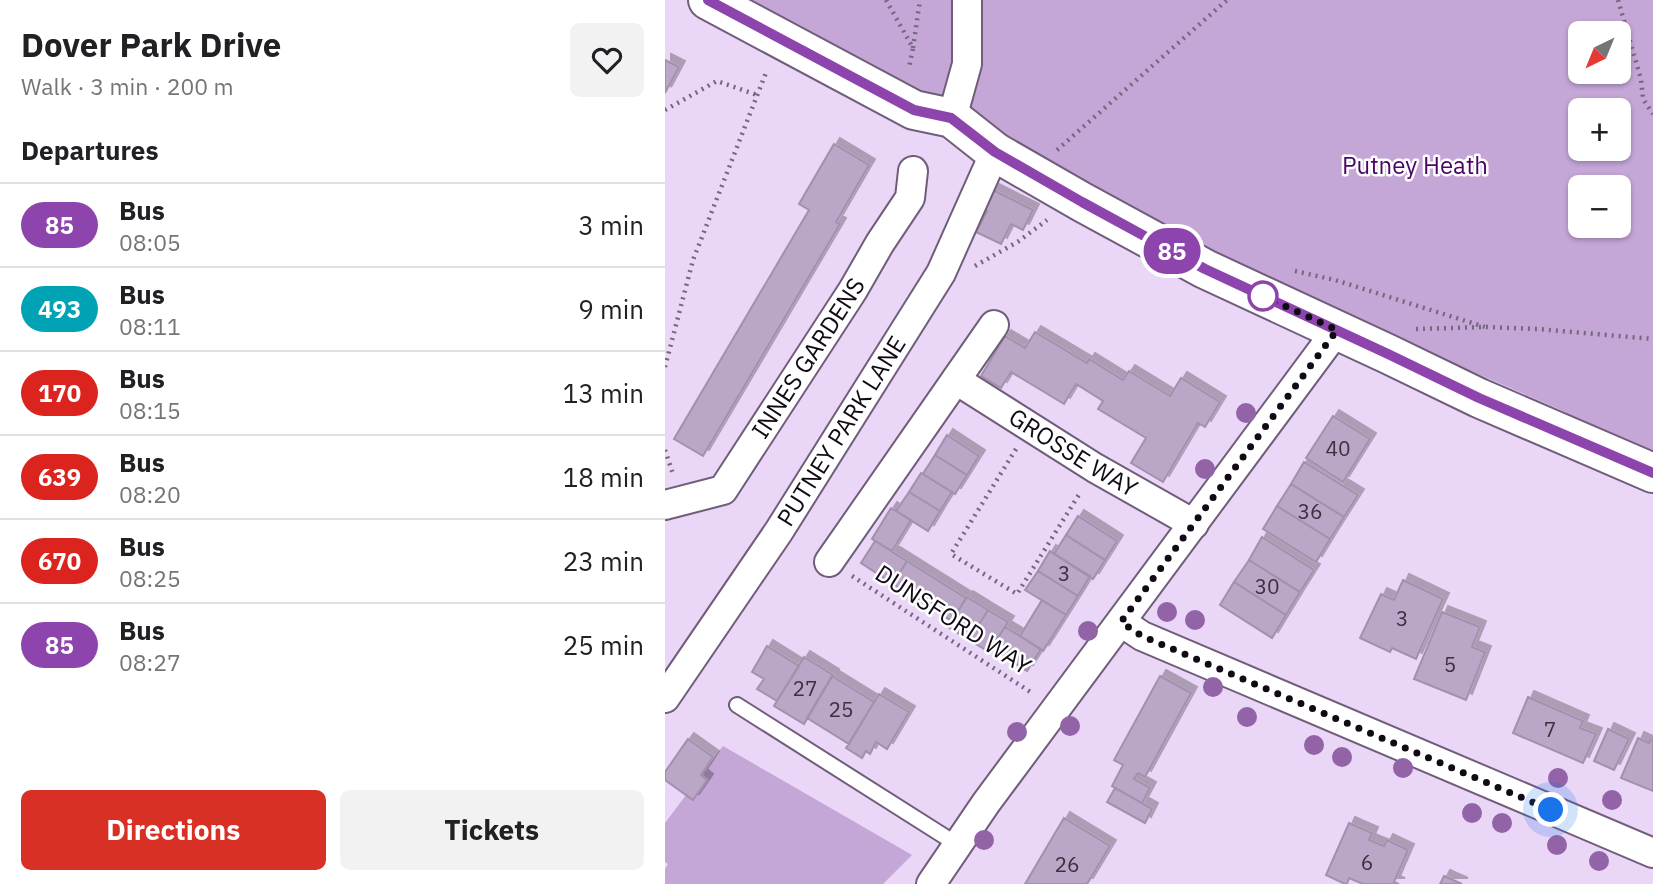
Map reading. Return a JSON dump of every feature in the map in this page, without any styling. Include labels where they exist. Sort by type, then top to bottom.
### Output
[{"type":"street","points":[[708,0],[901,104],[914,110],[951,118],[995,152],[1205,269],[1479,398],[1653,473]]},
{"type":"street","points":[[951,118],[967,64],[967,0]]},
{"type":"street","name":"PUTNEY PARK LANE","points":[[665,698],[779,531],[941,272],[995,152]]},
{"type":"street","name":"INNES GARDENS","points":[[665,505],[723,490],[910,198],[913,171]]},
{"type":"street","points":[[829,562],[994,325]]},
{"type":"street","points":[[931,884],[986,803],[1337,330]]},
{"type":"street","name":"GROSSE WAY","points":[[955,380],[1095,468],[1194,523]]},
{"type":"street","points":[[1121,622],[1155,642],[1653,853]]},
{"type":"lane","points":[[737,705],[958,845]]},
{"type":"path","points":[[886,0],[913,48]]},
{"type":"path","points":[[901,104],[920,0]]},
{"type":"path","points":[[1031,173],[1227,0]]},
{"type":"path","points":[[1618,0],[1641,79],[1643,99],[1653,114]]},
{"type":"path","points":[[665,367],[693,260],[779,39]]},
{"type":"path","points":[[665,110],[717,81],[757,95]]},
{"type":"path","points":[[941,272],[967,271],[1019,241],[1044,221],[1082,202]]},
{"type":"path","points":[[1283,268],[1335,280],[1485,327]]},
{"type":"path","points":[[1408,330],[1485,327],[1653,339]]},
{"type":"path","points":[[1030,427],[951,554],[1017,594],[1095,468]]},
{"type":"path","name":"DUNSFORD WAY","points":[[829,562],[1057,709]]},
{"type":"green space","name":"Putney Heath","points":[[748,0],[1653,0],[1653,454],[1561,410],[1289,292],[1166,232]]},
{"type":"green space","points":[[723,746],[912,855],[883,884],[665,884],[665,869],[668,864],[665,862],[665,823],[686,795],[693,800],[707,780],[701,775]]},
{"type":"building","points":[[665,60],[679,67],[665,93]]},
{"type":"building","points":[[834,144],[869,165],[836,222],[840,224],[703,456],[674,439],[809,210],[799,204]]},
{"type":"building","points":[[991,189],[1033,210],[1023,230],[1011,224],[1001,244],[976,232],[987,211],[981,209]]},
{"type":"building","points":[[1035,332],[1087,363],[1089,359],[1123,380],[1129,371],[1170,396],[1181,378],[1220,402],[1205,427],[1198,423],[1163,482],[1131,463],[1146,438],[1098,409],[1103,401],[1076,384],[1064,404],[1011,372],[1001,388],[981,376],[1005,336],[1025,348]]},
{"type":"building","points":[[1333,416],[1370,439],[1343,482],[1306,458]]},
{"type":"building","points":[[947,435],[979,456],[967,475],[935,455]]},
{"type":"building","points":[[935,455],[967,475],[955,494],[923,474]]},
{"type":"building","points":[[1304,462],[1358,495],[1344,517],[1291,484]]},
{"type":"building","points":[[921,473],[952,492],[940,511],[909,492]]},
{"type":"building","points":[[1291,484],[1344,517],[1330,539],[1277,506]]},
{"type":"building","points":[[909,492],[940,511],[928,531],[896,511]]},
{"type":"building","points":[[1277,506],[1330,539],[1316,562],[1263,529]]},
{"type":"building","points":[[891,508],[911,520],[892,551],[872,539]]},
{"type":"building","points":[[1078,516],[1117,541],[1105,560],[1066,535]]},
{"type":"building","points":[[1066,535],[1105,560],[1093,579],[1054,554]]},
{"type":"building","points":[[1262,537],[1314,570],[1300,592],[1249,560]]},
{"type":"building","points":[[875,541],[907,561],[893,584],[861,563]]},
{"type":"building","points":[[1050,551],[1090,576],[1078,596],[1038,571]]},
{"type":"building","points":[[1249,560],[1300,592],[1286,615],[1234,582]]},
{"type":"building","points":[[907,561],[966,598],[952,621],[893,584]]},
{"type":"building","points":[[1038,571],[1078,596],[1066,615],[1025,590]]},
{"type":"building","points":[[1403,580],[1443,599],[1416,659],[1392,648],[1390,652],[1360,638],[1381,594],[1394,600]]},
{"type":"building","points":[[1234,582],[1286,615],[1272,638],[1220,605]]},
{"type":"building","points":[[967,597],[988,610],[969,640],[948,627]]},
{"type":"building","points":[[1042,600],[1066,615],[1043,651],[1020,636]]},
{"type":"building","points":[[988,610],[1008,622],[989,652],[969,640]]},
{"type":"building","points":[[1442,612],[1480,627],[1472,647],[1485,652],[1466,700],[1414,679]]},
{"type":"building","points":[[1005,627],[1041,649],[1027,671],[991,648]]},
{"type":"building","points":[[767,646],[799,666],[777,701],[757,689],[764,679],[752,672]]},
{"type":"building","points":[[804,657],[833,675],[804,724],[774,706]]},
{"type":"building","points":[[832,676],[874,702],[849,744],[807,718]]},
{"type":"building","points":[[1160,676],[1191,693],[1145,777],[1138,773],[1134,779],[1150,788],[1142,803],[1112,786],[1123,765],[1114,760]]},
{"type":"building","points":[[879,694],[909,712],[887,749],[876,742],[870,754],[866,751],[862,758],[846,748]]},
{"type":"building","points":[[1528,697],[1583,721],[1580,728],[1596,734],[1583,763],[1513,733]]},
{"type":"building","points":[[1608,729],[1629,739],[1614,770],[1594,761]]},
{"type":"building","points":[[1638,738],[1649,743],[1653,740],[1653,791],[1621,778]]},
{"type":"building","points":[[688,739],[713,757],[701,775],[707,780],[693,800],[665,780],[665,772]]},
{"type":"building","points":[[1115,788],[1152,809],[1145,823],[1107,802]]},
{"type":"building","points":[[1064,818],[1110,846],[1087,884],[1025,884]]},
{"type":"building","points":[[1349,823],[1372,833],[1369,840],[1384,846],[1387,840],[1408,850],[1394,882],[1399,884],[1363,884],[1349,878],[1345,884],[1326,875]]},
{"type":"building","points":[[1444,876],[1462,884],[1440,884]]},
{"type":"bus line","name":"85","points":[[708,0],[914,110],[951,118],[995,152],[1205,269],[1479,398],[1653,473]]},
{"type":"route","points":[[1263,296],[1337,330],[1121,622],[1142,636],[1551,810]]}]
